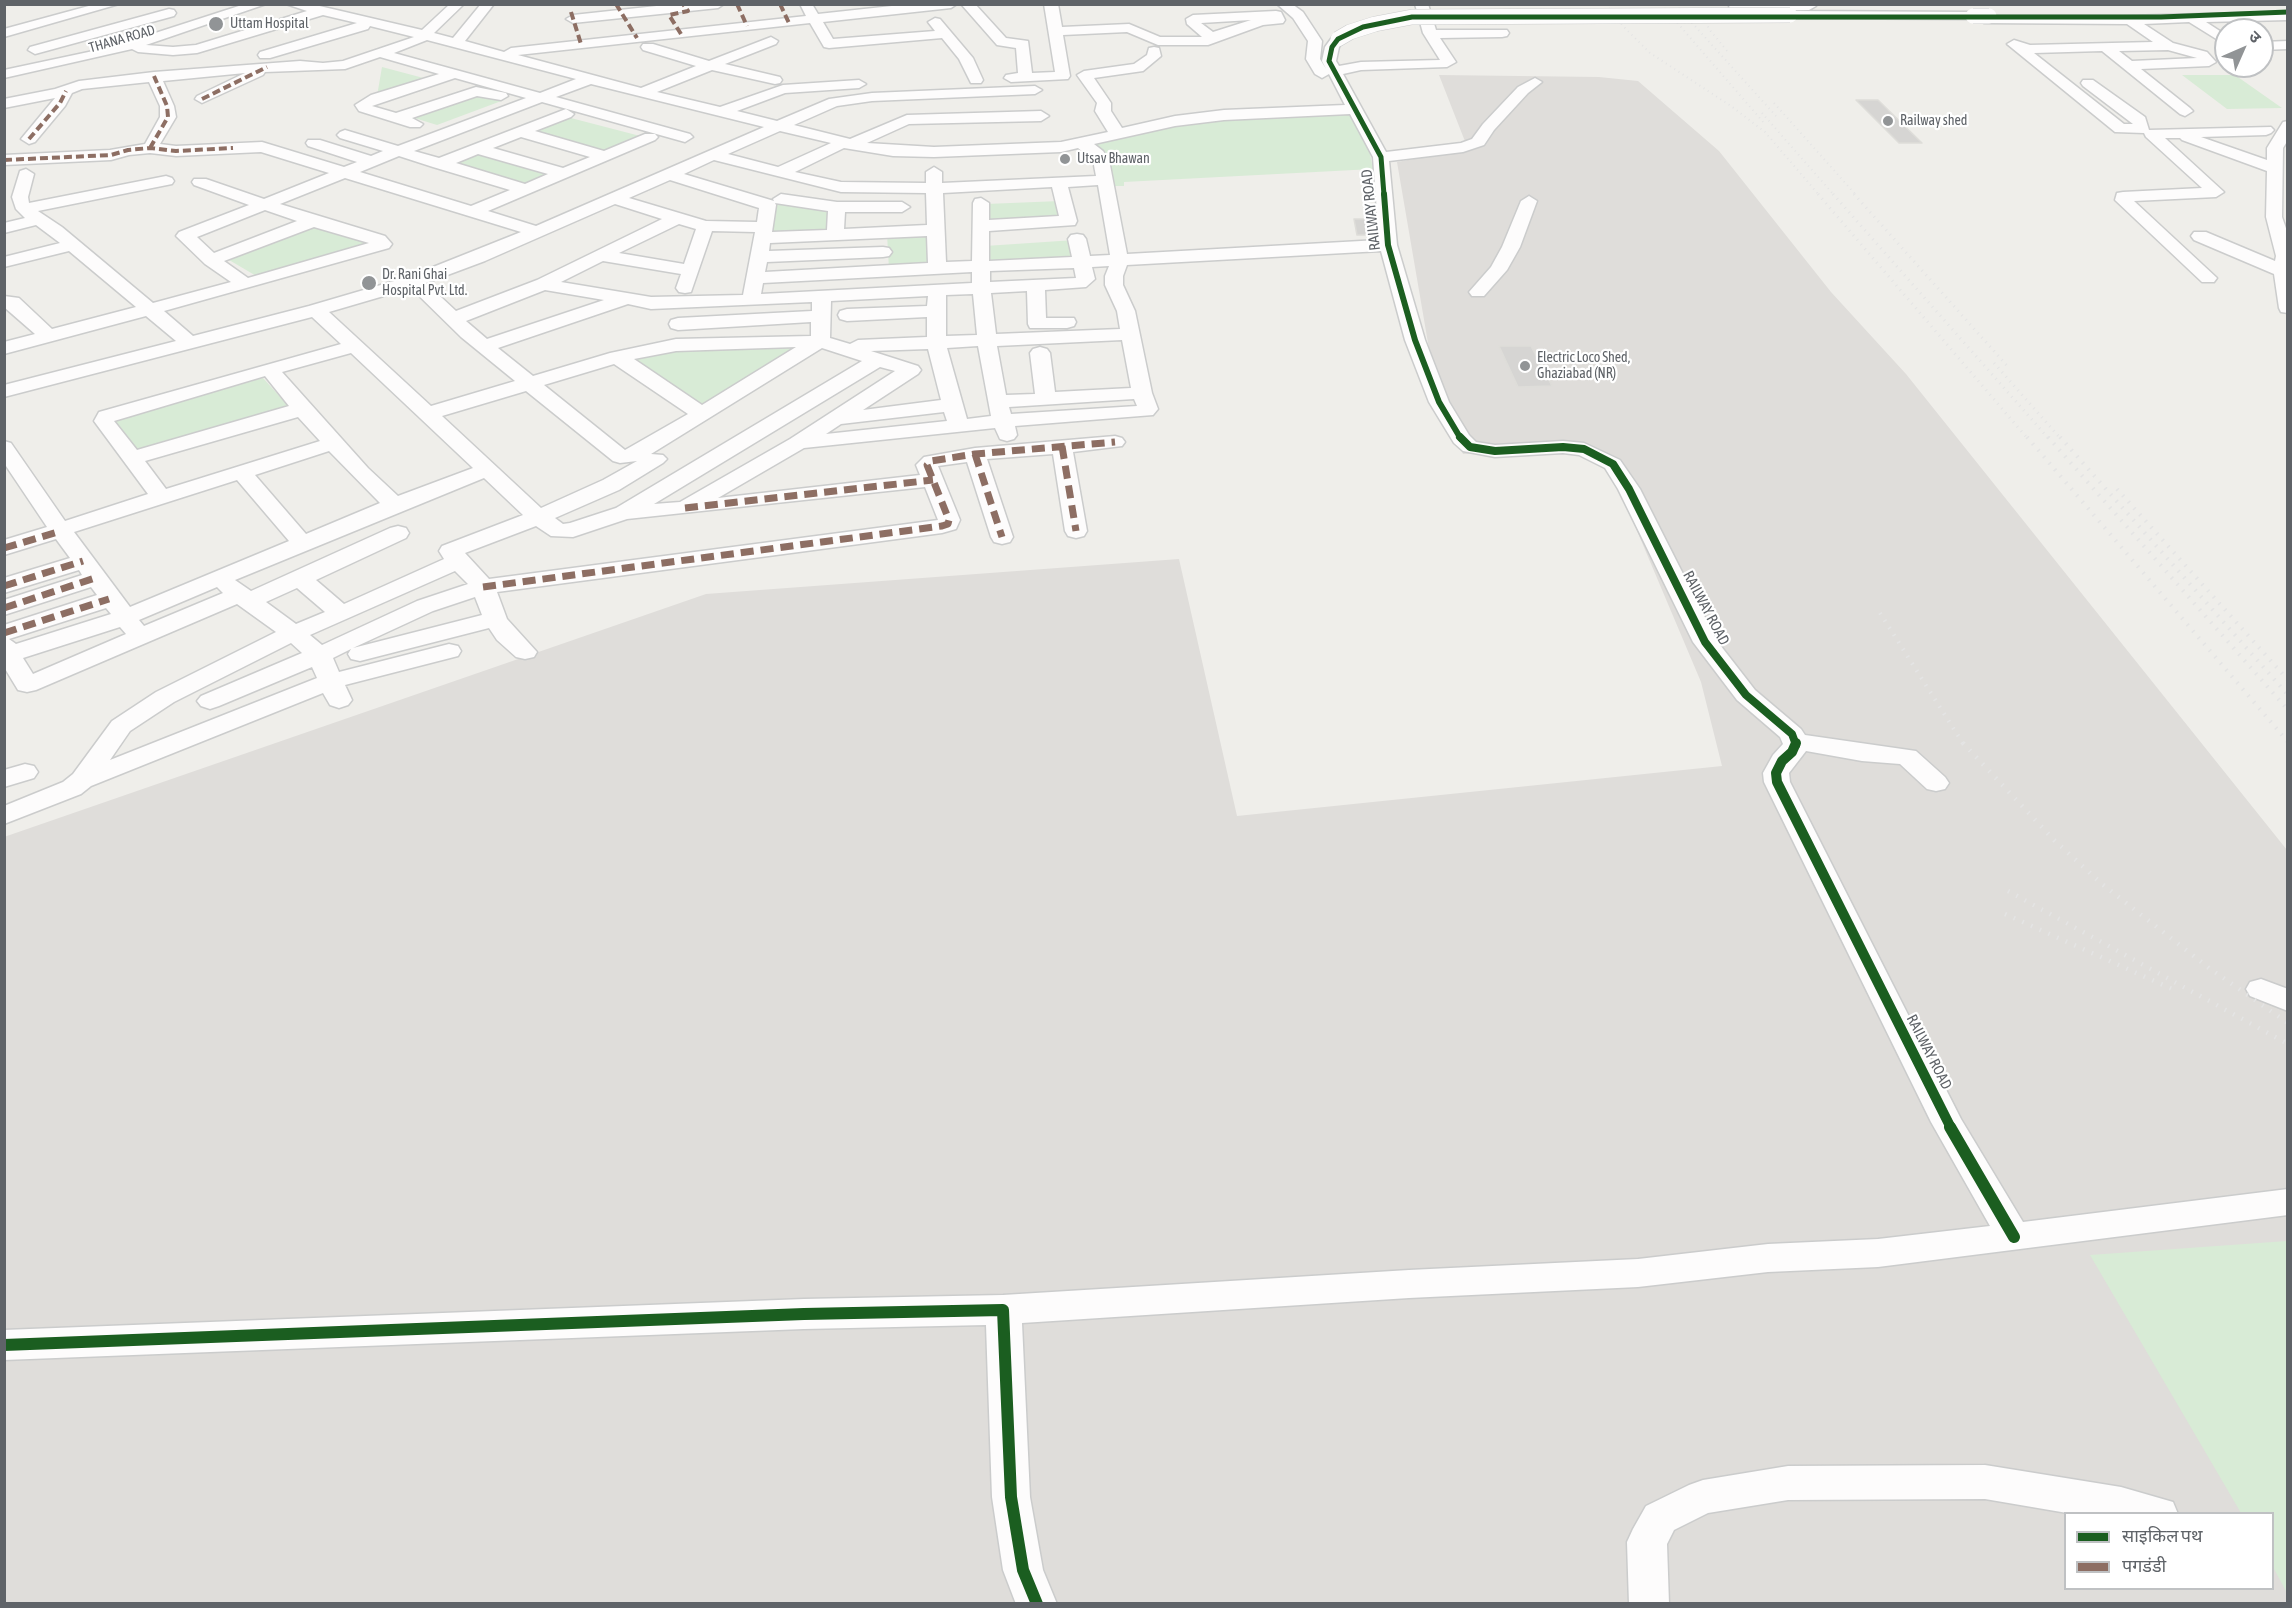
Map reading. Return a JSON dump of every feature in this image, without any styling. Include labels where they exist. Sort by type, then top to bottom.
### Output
[{"type":"street","points":[[61,4],[78,14]]},
{"type":"street","points":[[4,33],[113,4]]},
{"type":"street","name":"THANA ROAD","points":[[4,67],[77,52],[224,4]]},
{"type":"street","name":"THANA ROAD","points":[[149,29],[239,4]]},
{"type":"street","points":[[4,75],[122,47],[260,4]]},
{"type":"street","points":[[270,4],[457,43],[582,75],[717,114],[779,85],[926,101],[980,103],[1036,98]]},
{"type":"street","points":[[292,4],[315,13],[365,20],[479,55],[582,75],[717,114],[889,156],[1055,148],[1175,121],[1355,109]]},
{"type":"street","points":[[4,104],[66,91],[75,85],[162,76],[266,61],[333,67],[361,60],[422,37],[458,4]]},
{"type":"street","points":[[457,43],[488,4]]},
{"type":"street","points":[[581,44],[572,15],[619,9],[718,4]]},
{"type":"street","points":[[737,4],[747,26]]},
{"type":"street","points":[[780,4],[789,23]]},
{"type":"street","points":[[806,4],[827,43],[832,45],[946,34]]},
{"type":"street","points":[[835,4],[845,17]]},
{"type":"street","points":[[479,55],[581,44],[643,43],[747,26],[951,4]]},
{"type":"street","points":[[967,4],[1005,60],[1036,98]]},
{"type":"street","points":[[4,391],[316,310],[414,281],[538,232],[834,102],[856,98],[980,103],[1036,98],[1063,76],[1058,34],[1051,4]]},
{"type":"street","points":[[1283,4],[1298,15],[1315,41],[1312,59],[1324,81],[1330,80],[1334,69]]},
{"type":"street","points":[[1334,69],[1447,63],[1449,60],[1428,28],[1421,4]]},
{"type":"street","points":[[1736,7],[1803,7],[1816,4]]},
{"type":"street","points":[[1967,4],[2120,129],[2142,129],[2140,120],[2084,80],[2108,83]]},
{"type":"street","points":[[2023,4],[2072,12],[2151,11]]},
{"type":"street","points":[[674,38],[669,15],[687,12],[684,6]]},
{"type":"street","points":[[926,6],[966,58],[996,149]]},
{"type":"street","points":[[25,53],[187,8]]},
{"type":"street","points":[[619,9],[643,43],[834,102],[907,120]]},
{"type":"street","points":[[891,12],[903,30]]},
{"type":"street","points":[[122,47],[173,51],[207,46],[315,13]]},
{"type":"street","points":[[202,99],[266,61],[365,20],[403,14]]},
{"type":"street","points":[[1334,69],[1329,61],[1332,47],[1338,39],[1350,32],[1375,24],[1412,17],[1562,15],[2161,17],[2288,14]]},
{"type":"street","points":[[1984,19],[2130,20],[2288,14]]},
{"type":"street","points":[[1276,15],[1278,20],[1261,21],[1234,32],[1211,37],[1194,24],[1193,19],[1276,15]]},
{"type":"street","points":[[4,19],[21,29]]},
{"type":"street","points":[[403,30],[420,19]]},
{"type":"street","points":[[2130,20],[2168,46]]},
{"type":"street","points":[[2194,20],[2214,33]]},
{"type":"street","points":[[1058,34],[1129,28],[1158,41],[1208,41],[1213,39],[1211,37]]},
{"type":"street","points":[[1428,28],[1502,33]]},
{"type":"street","points":[[149,29],[170,32]]},
{"type":"street","points":[[1058,34],[1072,67],[1084,75],[1104,103],[1103,111],[1117,134]]},
{"type":"street","points":[[674,38],[723,39]]},
{"type":"street","points":[[674,38],[724,60]]},
{"type":"street","points":[[641,93],[771,41]]},
{"type":"street","points":[[618,55],[643,43]]},
{"type":"street","points":[[954,126],[980,103],[1005,60],[1023,44],[1036,98],[1055,148]]},
{"type":"street","points":[[2018,47],[2047,50],[2055,47],[2168,46],[2202,55],[2209,62],[2127,65]]},
{"type":"street","points":[[2105,47],[2185,111]]},
{"type":"street","points":[[2047,50],[2063,63]]},
{"type":"street","points":[[150,148],[168,117],[162,76],[173,51]]},
{"type":"street","points":[[1084,75],[1138,68],[1154,56],[1155,51]]},
{"type":"street","points":[[380,53],[457,73],[545,103],[685,136]]},
{"type":"street","points":[[361,60],[435,80]]},
{"type":"street","name":"RAILWAY ROAD","points":[[1334,69],[1382,157],[1388,245],[1424,365],[1439,402],[1461,439],[1470,447],[1495,451],[1530,447],[1584,449],[1613,464],[1629,489],[1705,642],[1746,695],[1792,734],[1795,741],[1792,752],[1782,761],[1776,773],[1777,782],[1947,1122],[2014,1237]]},
{"type":"street","points":[[444,133],[364,108],[362,105],[376,92],[457,73]]},
{"type":"street","points":[[418,158],[545,103],[582,75]]},
{"type":"street","points":[[1382,157],[1463,147],[1478,142],[1523,90],[1535,82]]},
{"type":"street","points":[[2128,82],[2148,82]]},
{"type":"street","points":[[29,139],[60,103],[66,91]]},
{"type":"street","points":[[397,118],[476,91],[526,103],[545,103],[566,114],[650,137],[471,212]]},
{"type":"street","points":[[779,173],[907,120],[926,101]]},
{"type":"street","points":[[926,101],[954,126],[955,151]]},
{"type":"street","points":[[245,284],[211,260],[186,237],[371,161],[526,103]]},
{"type":"street","points":[[774,104],[828,118]]},
{"type":"street","points":[[439,164],[566,114]]},
{"type":"street","points":[[361,123],[421,142]]},
{"type":"street","points":[[2287,305],[2284,222],[2275,148],[2288,125]]},
{"type":"street","points":[[859,126],[880,132]]},
{"type":"street","points":[[2208,278],[2123,200],[2128,196],[2216,192],[2151,134],[2266,130]]},
{"type":"street","points":[[520,132],[605,156]]},
{"type":"street","points":[[2175,132],[2276,169]]},
{"type":"street","points":[[345,135],[525,189]]},
{"type":"street","points":[[314,142],[371,161]]},
{"type":"street","points":[[835,419],[955,415],[1000,411],[1141,413],[1148,409],[1142,393],[1126,311],[1114,285],[1114,276],[1120,261],[1101,160],[1097,154],[1082,143]]},
{"type":"street","points":[[4,160],[111,155],[128,150],[150,148],[184,151],[262,147],[538,232]]},
{"type":"street","points":[[934,155],[955,151],[1055,148]]},
{"type":"street","points":[[478,149],[564,173]]},
{"type":"street","points":[[713,155],[814,182],[938,199]]},
{"type":"street","points":[[934,155],[938,199],[935,230],[937,268]]},
{"type":"street","points":[[26,174],[20,197],[24,209],[41,219],[189,342]]},
{"type":"street","points":[[668,174],[775,202],[837,207],[886,207],[1059,182],[1104,180]]},
{"type":"street","points":[[24,209],[166,181]]},
{"type":"street","points":[[4,348],[245,284],[382,244],[379,240],[313,221],[200,182]]},
{"type":"street","points":[[752,300],[763,232],[775,202],[814,182]]},
{"type":"street","points":[[980,236],[1069,221],[1059,182]]},
{"type":"street","points":[[613,198],[705,226],[763,232],[835,235],[935,230]]},
{"type":"street","points":[[1041,200],[1065,199]]},
{"type":"street","points":[[1478,292],[1498,270],[1511,247],[1529,201]]},
{"type":"street","points":[[981,203],[981,288],[988,347],[1000,411],[1012,451]]},
{"type":"street","points":[[835,235],[837,207]]},
{"type":"street","points":[[884,271],[886,207]]},
{"type":"street","points":[[453,319],[543,284],[677,218]]},
{"type":"street","points":[[4,228],[41,219]]},
{"type":"street","points":[[211,260],[313,221]]},
{"type":"street","points":[[676,345],[681,303],[705,226]]},
{"type":"street","points":[[980,236],[1002,243]]},
{"type":"street","points":[[2200,236],[2285,267]]},
{"type":"street","points":[[1056,240],[1116,237]]},
{"type":"street","points":[[543,284],[624,300],[681,303],[1085,282],[1077,239]]},
{"type":"street","points":[[4,262],[72,245]]},
{"type":"street","points":[[756,278],[1120,261],[1388,245]]},
{"type":"street","points":[[760,257],[883,252]]},
{"type":"street","points":[[602,255],[690,270]]},
{"type":"street","points":[[414,281],[453,319],[620,457],[633,456],[820,341]]},
{"type":"street","points":[[1036,286],[1046,398]]},
{"type":"street","points":[[937,290],[936,341],[955,415]]},
{"type":"street","points":[[820,341],[822,295]]},
{"type":"street","points":[[485,346],[624,300]]},
{"type":"street","points":[[4,301],[13,302],[48,336]]},
{"type":"street","points":[[316,310],[486,470],[539,518],[559,531],[582,528],[624,513],[879,359]]},
{"type":"street","points":[[847,315],[936,311]]},
{"type":"street","points":[[678,324],[820,316]]},
{"type":"street","points":[[525,652],[506,635],[495,619],[483,587],[450,551],[539,518],[611,485],[843,347],[936,341],[988,347],[1039,338],[1130,334]]},
{"type":"street","points":[[1039,338],[1130,334]]},
{"type":"street","points":[[427,414],[618,357],[676,345],[820,341],[908,368],[911,372],[686,508]]},
{"type":"street","points":[[161,497],[104,421],[106,416],[354,346]]},
{"type":"street","points":[[618,357],[700,413]]},
{"type":"street","points":[[269,369],[360,473],[395,505]]},
{"type":"street","points":[[1000,411],[1046,398],[1142,393]]},
{"type":"street","points":[[132,458],[302,409]]},
{"type":"street","points":[[797,443],[955,415]]},
{"type":"street","points":[[329,675],[425,606],[483,587],[942,526],[948,524],[949,520],[927,465],[928,462],[975,454],[1115,442]]},
{"type":"street","points":[[4,548],[334,443]]},
{"type":"street","points":[[1062,446],[1076,531]]},
{"type":"street","points":[[4,447],[13,474],[61,531],[116,608],[141,637]]},
{"type":"street","points":[[975,454],[1002,537]]},
{"type":"street","points":[[398,533],[300,578],[141,637],[27,685],[6,644],[116,608],[219,578],[486,470]]},
{"type":"street","points":[[241,472],[303,544]]},
{"type":"street","points":[[624,513],[933,480]]},
{"type":"street","points":[[82,780],[121,726],[165,697],[293,633],[341,614],[460,560]]},
{"type":"street","points":[[4,586],[88,570]]},
{"type":"street","points":[[4,608],[88,570]]},
{"type":"street","points":[[219,578],[293,633],[329,675]]},
{"type":"street","points":[[300,578],[341,614]]},
{"type":"street","points":[[4,816],[72,788],[82,780],[329,675],[495,619]]},
{"type":"street","points":[[210,701],[449,651]]},
{"type":"street","points":[[1795,741],[1862,753],[1906,757],[1936,783]]},
{"type":"street","points":[[4,1346],[792,1314],[1003,1310],[1397,1285],[1638,1273],[1768,1258],[1878,1253],[2288,1202]]},
{"type":"street","points":[[1003,1310],[1011,1497],[1023,1570],[1037,1604]]},
{"type":"street","points":[[1649,1604],[1647,1542],[1660,1518],[1703,1497],[1788,1483],[1985,1482],[2121,1504],[2151,1512]]},
{"type":"shaded area","points":[[1439,75],[1599,77],[1638,81],[1719,151],[1831,292],[1906,374],[2287,850],[2287,1603],[5,1603],[4,837],[706,594],[1179,559],[1237,816],[1722,766],[1701,682],[1610,467],[1567,451],[1463,454],[1433,372],[1397,162],[1468,149]]},
{"type":"green space","points":[[382,67],[431,80],[377,96]]},
{"type":"green space","points":[[2182,75],[2239,78],[2282,108],[2227,109]]},
{"type":"green space","points":[[475,92],[504,100],[437,125],[408,116]]},
{"type":"green space","points":[[1352,111],[1368,144],[1373,169],[1124,182],[1124,186],[1106,186],[1084,143],[1180,121]]},
{"type":"green space","points":[[567,117],[644,137],[602,153],[528,132]]},
{"type":"green space","points":[[480,151],[556,174],[524,187],[448,164]]},
{"type":"green space","points":[[780,201],[834,207],[831,234],[765,237],[771,205]]},
{"type":"green space","points":[[1060,201],[1065,221],[984,225],[986,204]]},
{"type":"green space","points":[[313,222],[374,243],[258,277],[224,257]]},
{"type":"green space","points":[[929,232],[932,267],[889,269],[887,234]]},
{"type":"green space","points":[[1075,240],[1077,261],[986,265],[985,246]]},
{"type":"green space","points":[[799,345],[700,407],[631,357],[668,349]]},
{"type":"green space","points":[[263,378],[292,410],[134,453],[108,419]]},
{"type":"green space","points":[[2288,1241],[2287,1593],[2274,1569],[2274,1512],[2240,1512],[2090,1255]]},
{"type":"building","name":"Railway shed","points":[[1856,100],[1878,100],[1922,143],[1899,143]]},
{"type":"building","points":[[1354,219],[1375,219],[1376,235],[1357,235]]},
{"type":"building","name":"Electric Loco Shed, Ghaziabad (NR)","points":[[1499,346],[1531,346],[1552,386],[1518,387]]},
{"type":"railway","points":[[1606,4],[1623,26],[1650,53],[1731,106],[1765,132],[1819,195]]},
{"type":"railway","points":[[1661,4],[1764,123]]},
{"type":"railway","points":[[1675,4],[1776,116]]},
{"type":"railway","points":[[1697,4],[1709,29],[1728,52]]},
{"type":"railway","points":[[1774,103],[1856,195]]},
{"type":"railway","points":[[1762,113],[1834,195]]},
{"type":"railway","points":[[1818,194],[2028,439]]},
{"type":"railway","points":[[1833,194],[2049,439]]},
{"type":"railway","points":[[1854,194],[2009,368]]},
{"type":"railway","points":[[1994,363],[2061,439]]},
{"type":"railway","points":[[2027,437],[2288,742]]},
{"type":"railway","points":[[2048,437],[2288,710]]},
{"type":"railway","points":[[2060,437],[2288,695]]},
{"type":"railway","points":[[2117,489],[2288,680]]},
{"type":"railway","points":[[1880,613],[1964,745]]},
{"type":"railway","points":[[1963,743],[2054,840],[2102,884],[2209,968],[2288,1023]]},
{"type":"railway","points":[[2008,891],[2288,1044]]},
{"type":"railway","points":[[2005,914],[2172,989]]},
{"type":"marked path","points":[[616,4],[637,38]]},
{"type":"marked path","points":[[681,34],[669,15],[688,11],[683,4]]},
{"type":"marked path","points":[[737,4],[747,26]]},
{"type":"marked path","points":[[780,4],[789,23]]},
{"type":"marked path","points":[[571,12],[581,44]]},
{"type":"marked path","points":[[202,99],[267,67]]},
{"type":"marked path","points":[[150,148],[168,117],[167,106],[154,76]]},
{"type":"marked path","points":[[29,139],[60,103],[66,91]]},
{"type":"marked path","points":[[4,160],[111,155],[128,150],[150,148],[176,151],[233,148]]},
{"type":"marked path","points":[[483,587],[942,526],[948,524],[949,520],[927,465],[931,461],[975,454],[1115,442]]},
{"type":"marked path","points":[[1062,446],[1076,531]]},
{"type":"marked path","points":[[975,454],[1002,537]]},
{"type":"marked path","points":[[685,508],[933,480]]},
{"type":"marked path","points":[[4,548],[61,531]]},
{"type":"marked path","points":[[4,586],[83,561]]},
{"type":"marked path","points":[[4,608],[95,578]]},
{"type":"marked path","points":[[4,633],[109,599]]},
{"type":"cycle path","points":[[2014,1237],[1947,1122],[1777,782],[1776,773],[1782,761],[1792,752],[1796,744],[1792,734],[1746,695],[1705,642],[1629,489],[1613,464],[1584,449],[1563,447],[1495,451],[1470,447],[1461,439],[1439,402],[1415,340],[1388,245],[1381,157],[1329,61],[1332,47],[1338,39],[1363,27],[1412,17],[2161,17],[2288,12]]},
{"type":"cycle path","points":[[4,1345],[804,1314],[1003,1310],[1011,1497],[1023,1570],[1037,1604]]},
{"type":"place","name":"Uttam Hospital","points":[[216,24]]},
{"type":"place","name":"Railway shed","points":[[1888,121]]},
{"type":"place","name":"Utsav Bhawan","points":[[1065,159]]},
{"type":"place","name":"Dr. Rani Ghai Hospital Pvt. Ltd.","points":[[369,283]]},
{"type":"place","name":"Electric Loco Shed, Ghaziabad (NR)","points":[[1525,366]]}]
